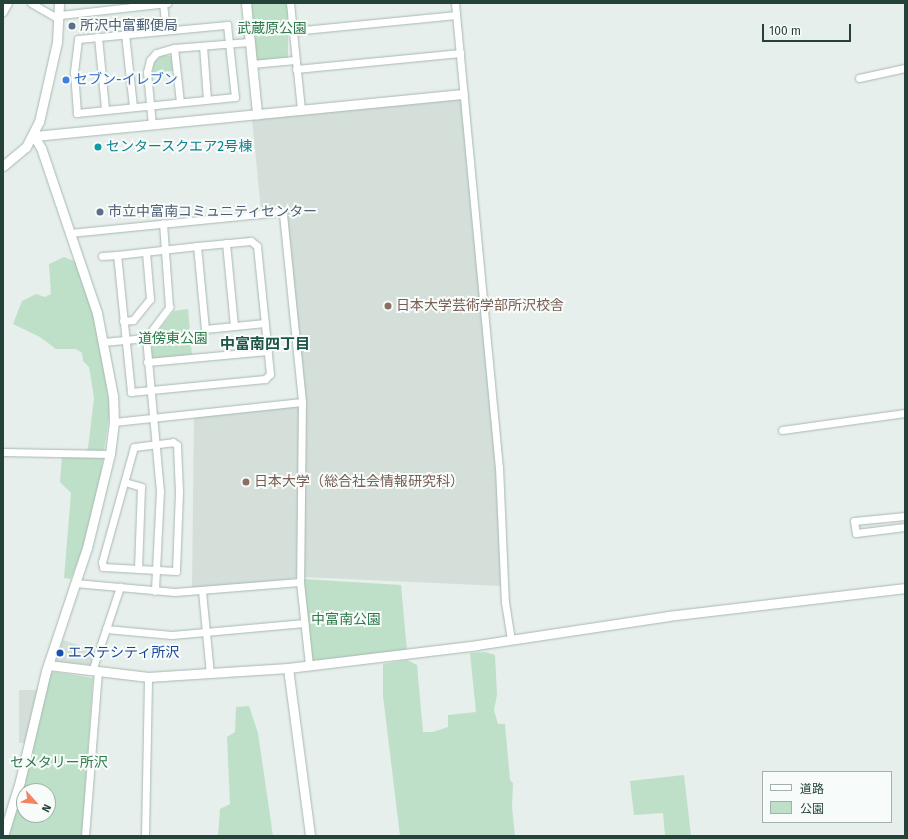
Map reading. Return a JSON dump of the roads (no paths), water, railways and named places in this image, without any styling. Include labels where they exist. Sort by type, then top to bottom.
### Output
[{"type":"street","points":[[3,12],[8,3]]},
{"type":"street","points":[[31,3],[60,17],[122,5],[167,3]]},
{"type":"street","points":[[3,166],[26,147],[34,136],[55,49],[60,17],[59,3]]},
{"type":"street","points":[[91,3],[92,11]]},
{"type":"street","points":[[163,3],[166,30]]},
{"type":"street","points":[[246,3],[257,114]]},
{"type":"street","points":[[290,3],[301,110]]},
{"type":"street","points":[[455,3],[500,467],[505,602],[510,640]]},
{"type":"street","points":[[293,31],[456,15]]},
{"type":"street","points":[[227,25],[235,97],[132,106],[77,113],[74,72],[78,39],[166,30],[227,25]]},
{"type":"street","points":[[125,34],[132,106]]},
{"type":"street","points":[[98,37],[105,109]]},
{"type":"street","points":[[152,125],[148,64],[156,53],[174,48],[249,42]]},
{"type":"street","points":[[203,46],[207,99]]},
{"type":"street","points":[[174,48],[180,102]]},
{"type":"street","points":[[296,70],[460,53]]},
{"type":"street","points":[[252,64],[295,60]]},
{"type":"street","points":[[859,78],[905,68]]},
{"type":"street","points":[[34,136],[464,94]]},
{"type":"street","points":[[3,836],[24,766],[48,665],[87,548],[110,454],[114,422],[113,396],[103,342],[89,287],[41,148],[34,136]]},
{"type":"street","points":[[70,233],[163,223],[283,214],[302,402],[300,582],[309,665]]},
{"type":"street","points":[[155,591],[160,491],[146,338],[170,303],[163,223]]},
{"type":"street","points":[[102,256],[251,241],[257,246],[270,374],[265,379],[131,392],[117,255]]},
{"type":"street","points":[[226,244],[234,326]]},
{"type":"street","points":[[197,246],[205,329],[265,323]]},
{"type":"street","points":[[123,321],[133,320],[150,299],[146,252]]},
{"type":"street","points":[[103,342],[146,338]]},
{"type":"street","points":[[147,362],[268,351]]},
{"type":"street","points":[[114,422],[302,402]]},
{"type":"street","points":[[782,430],[905,413]]},
{"type":"street","points":[[173,442],[177,445],[179,492],[176,571],[103,567],[102,562],[125,482],[134,447],[173,442]]},
{"type":"street","points":[[3,452],[110,454]]},
{"type":"street","points":[[125,482],[141,487],[138,569]]},
{"type":"street","points":[[905,516],[854,521],[856,533],[905,527]]},
{"type":"street","points":[[75,583],[155,591],[202,591],[300,582]]},
{"type":"street","points":[[85,836],[95,672],[106,629],[120,587]]},
{"type":"street","points":[[48,665],[95,672],[148,677],[288,668],[510,640],[660,617],[905,588]]},
{"type":"street","points":[[202,591],[210,674]]},
{"type":"street","points":[[106,629],[172,635],[304,623]]},
{"type":"street","points":[[288,668],[310,836]]},
{"type":"street","points":[[145,836],[148,677]]},
{"type":"place","name":"所沢中富郵便局","points":[[72,26]]},
{"type":"place","name":"セブン-イレブン","points":[[66,80]]},
{"type":"place","name":"センタースクエア2号棟","points":[[98,147]]},
{"type":"place","name":"市立中富南コミュニティセンター","points":[[100,212]]},
{"type":"place","name":"日本大学芸術学部所沢校舎","points":[[388,306]]},
{"type":"place","name":"日本大学（総合社会情報研究科）","points":[[246,482]]},
{"type":"place","name":"エステシティ所沢","points":[[60,653]]},
{"type":"district","name":"中富南四丁目","points":[[265,345]]},
{"type":"park label","name":"武蔵原公園","points":[[272,29]]},
{"type":"park label","name":"道傍東公園","points":[[173,339]]},
{"type":"park label","name":"中富南公園","points":[[346,620]]},
{"type":"park label","name":"セメタリー所沢","points":[[59,763]]}]
